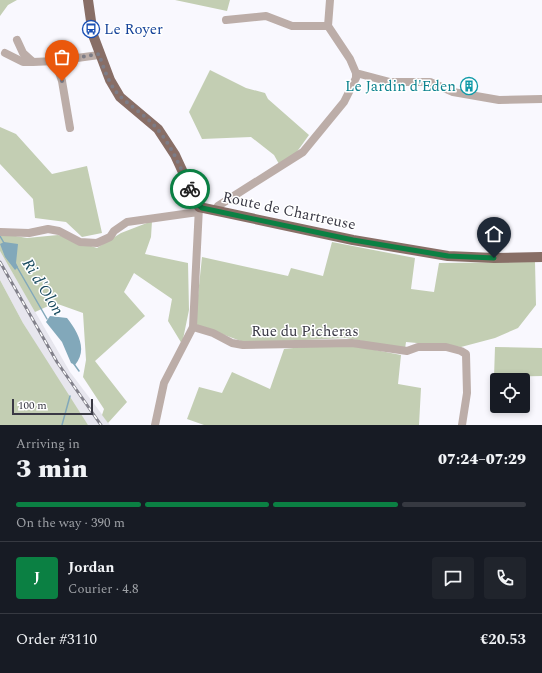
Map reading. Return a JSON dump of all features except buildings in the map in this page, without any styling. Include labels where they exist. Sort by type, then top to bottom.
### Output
[{"type":"main road","name":"Route de Chartreuse","points":[[88,0],[92,29],[99,54],[110,80],[120,97],[158,129],[175,155],[198,210],[215,210],[353,240],[448,256],[494,258],[542,257]]},
{"type":"street","points":[[215,210],[218,206],[303,152],[344,102],[356,78],[356,73],[350,58],[328,26],[330,0]]},
{"type":"street","points":[[226,20],[266,16],[292,26],[328,26]]},
{"type":"street","points":[[17,40],[24,53],[32,62]]},
{"type":"street","points":[[5,53],[23,62],[55,61],[99,54]]},
{"type":"street","points":[[55,61],[64,87],[70,128]]},
{"type":"street","points":[[356,73],[390,82],[430,82],[453,92],[499,100],[542,99]]},
{"type":"street","points":[[0,232],[30,233],[48,229],[59,231],[80,242],[97,243],[110,237],[114,231],[127,222],[198,210],[198,247],[194,288],[193,327],[164,383],[155,425]]},
{"type":"street","name":"Rue du Picheras","points":[[193,327],[213,333],[232,343],[243,345],[352,343],[406,351],[418,347],[446,348],[461,351],[466,354],[467,393],[462,425]]},
{"type":"shaded area","points":[[0,251],[70,372],[110,425],[88,425],[59,382],[23,323],[0,280]]},
{"type":"green space","points":[[0,0],[17,0],[8,5],[0,16]]},
{"type":"green space","points":[[175,0],[230,0],[227,11]]},
{"type":"green space","points":[[210,70],[246,88],[265,93],[268,99],[309,135],[296,153],[279,164],[274,155],[251,137],[202,139],[189,112]]},
{"type":"green space","points":[[0,127],[16,134],[52,174],[87,166],[102,233],[82,237],[66,222],[35,218],[33,199],[0,164]]},
{"type":"green space","points":[[152,221],[151,237],[145,254],[188,263],[189,310],[182,344],[168,321],[172,299],[134,273],[124,292],[145,316],[95,361],[127,402],[108,423],[102,415],[104,409],[83,377],[86,360],[83,313],[55,303],[35,312],[0,251],[0,236],[4,234],[27,238],[58,235],[97,248],[121,233]]},
{"type":"green space","points":[[332,242],[415,258],[411,289],[434,292],[439,263],[535,262],[536,305],[518,328],[495,338],[461,347],[406,342],[405,349],[346,338],[246,343],[195,324],[202,257],[288,276],[291,268],[323,276]]},
{"type":"green space","points":[[0,280],[23,323],[88,425],[0,425]]},
{"type":"green space","points":[[340,343],[401,355],[398,384],[421,388],[419,425],[204,425],[187,419],[199,387],[222,393],[232,372],[270,389],[284,349]]},
{"type":"green space","points":[[495,347],[542,348],[542,376],[530,376],[530,373],[494,373]]},
{"type":"water","points":[[4,242],[18,244],[16,263],[18,267],[15,270],[5,257],[0,244]]},
{"type":"water","points":[[50,316],[67,318],[75,329],[80,341],[81,353],[75,365],[71,363],[62,342],[46,322]]},
{"type":"waterway","name":"Ri d'Olon","points":[[0,236],[4,243]]},
{"type":"waterway","name":"Ri d'Olon","points":[[17,267],[47,319]]},
{"type":"waterway","name":"Ri d'Olon","points":[[74,364],[79,371]]},
{"type":"waterway","name":"Ri d'Olon","points":[[62,425],[70,396]]},
{"type":"railway","points":[[0,262],[57,362],[101,425]]},
{"type":"way so far","points":[[62,81],[55,61],[99,54],[110,80],[120,97],[158,129],[175,155],[190,189]]},
{"type":"place","name":"Le Royer","points":[[91,29]]},
{"type":"place","name":"Le Jardin d'Eden","points":[[469,86]]},
{"type":"route","points":[[190,189],[195,202],[202,208],[353,240],[448,256],[494,258]]}]
